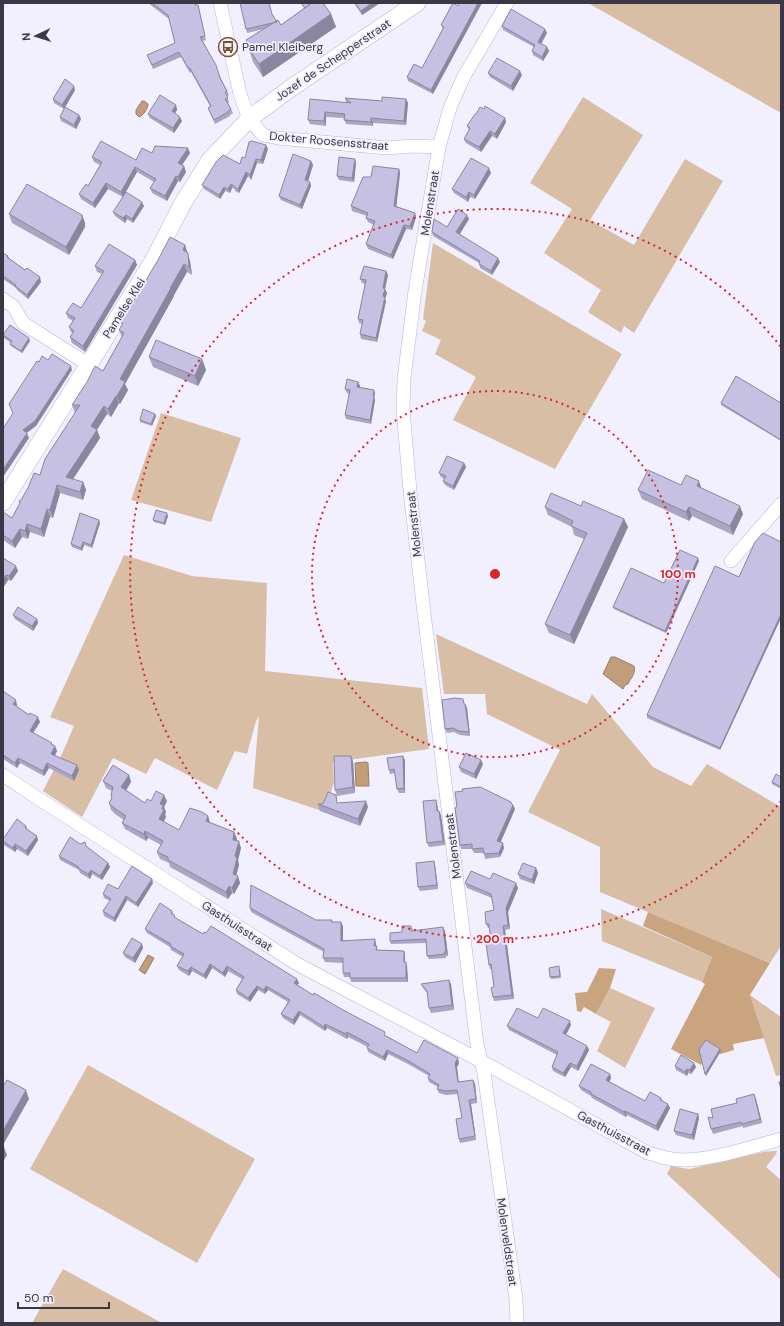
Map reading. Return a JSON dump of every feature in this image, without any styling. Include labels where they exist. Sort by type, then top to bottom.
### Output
[{"type":"main road","name":"Jozef de Schepperstraat","points":[[249,119],[291,88],[417,3]]},
{"type":"main road","name":"Pamelse Klei","points":[[3,502],[152,263],[183,203],[210,160],[249,119]]},
{"type":"street","name":"Dokter Roosensstraat","points":[[220,3],[240,94],[249,119],[263,135],[268,137],[387,148],[412,146],[439,147]]},
{"type":"street","name":"Molenstraat","points":[[481,1060],[477,1044],[424,621],[403,409],[404,379],[416,290],[439,147],[450,108],[463,78],[507,3]]},
{"type":"street","points":[[3,299],[14,307],[23,323],[89,365]]},
{"type":"street","points":[[731,561],[781,504]]},
{"type":"street","name":"Gasthuisstraat","points":[[3,775],[297,964],[481,1060],[648,1153],[672,1159],[691,1160],[781,1140]]},
{"type":"street","name":"Molenveldstraat","points":[[481,1060],[516,1299],[517,1323]]},
{"type":"shaded area","points":[[588,3],[781,3],[781,113]]},
{"type":"shaded area","points":[[583,97],[643,135],[590,220],[634,245],[685,159],[723,181],[634,333],[624,326],[621,333],[588,312],[601,290],[544,253],[572,209],[530,183]]},
{"type":"shaded area","points":[[142,101],[148,104],[148,106],[144,113],[139,117],[136,114],[136,110]]},
{"type":"shaded area","points":[[433,243],[622,354],[555,469],[453,420],[476,377],[435,354],[441,340],[422,331],[426,321],[423,319]]},
{"type":"shaded area","points":[[161,413],[241,438],[211,522],[131,500]]},
{"type":"shaded area","points":[[124,555],[192,576],[267,583],[265,671],[422,688],[429,749],[333,762],[334,782],[325,812],[253,788],[259,716],[256,721],[247,754],[235,751],[217,790],[155,758],[146,774],[113,758],[82,817],[43,791],[62,754],[74,726],[50,717]]},
{"type":"shaded area","points":[[436,634],[587,704],[592,694],[653,767],[691,786],[707,764],[781,807],[781,946],[770,963],[600,892],[600,847],[528,812],[560,750],[487,714],[485,694],[444,694]]},
{"type":"shaded area","points":[[611,657],[615,657],[634,666],[633,675],[623,689],[603,674]]},
{"type":"shaded area","points":[[355,763],[368,763],[369,786],[356,786]]},
{"type":"shaded area","points":[[601,909],[712,957],[702,982],[602,941]]},
{"type":"shaded area","points":[[648,912],[770,963],[750,995],[764,1038],[733,1044],[734,1050],[721,1054],[710,1048],[701,1065],[671,1049],[705,984],[702,982],[712,957],[643,926]]},
{"type":"shaded area","points":[[148,955],[154,958],[145,974],[139,970]]},
{"type":"shaded area","points":[[599,968],[616,969],[610,988],[596,1014],[584,1007],[581,1012],[577,1011],[575,993],[587,992]]},
{"type":"shaded area","points":[[610,988],[655,1008],[625,1068],[597,1051],[611,1022],[596,1014]]},
{"type":"shaded area","points":[[750,995],[781,1017],[781,1075],[776,1076]]},
{"type":"shaded area","points":[[88,1065],[255,1159],[197,1263],[30,1169]]},
{"type":"shaded area","points":[[777,1151],[766,1167],[781,1180],[781,1280],[667,1174],[671,1166],[689,1169],[763,1152]]},
{"type":"shaded area","points":[[63,1269],[162,1323],[32,1323]]},
{"type":"building","points":[[152,3],[195,3],[195,5],[198,5],[205,36],[200,37],[216,65],[220,78],[227,91],[225,92],[228,98],[225,99],[231,109],[228,112],[214,120],[208,108],[211,106],[190,68],[188,68],[179,52],[152,65],[147,55],[175,43],[168,15]]},
{"type":"building","points":[[240,3],[269,3],[272,14],[277,22],[246,29]]},
{"type":"building","points":[[301,3],[310,3],[305,8]]},
{"type":"building","points":[[312,3],[323,3],[331,14],[259,64],[249,49],[251,48],[246,40],[278,20],[281,25]]},
{"type":"building","points":[[355,3],[372,3],[361,11]]},
{"type":"building","points":[[453,3],[458,6],[459,3],[478,3],[431,90],[407,77],[414,64],[422,68],[444,27],[441,25]]},
{"type":"building","points":[[511,9],[545,29],[538,42],[547,47],[542,57],[532,51],[535,45],[502,26]]},
{"type":"building","points":[[497,58],[520,71],[511,86],[488,73]]},
{"type":"building","points":[[65,79],[74,86],[62,105],[53,99]]},
{"type":"building","points":[[160,95],[176,105],[172,111],[180,117],[173,128],[148,114]]},
{"type":"building","points":[[382,97],[406,99],[404,121],[371,118],[371,122],[344,120],[345,114],[325,112],[324,121],[308,120],[310,99],[351,103],[345,98],[382,101]]},
{"type":"building","points":[[485,106],[505,118],[495,134],[490,131],[479,147],[464,139],[470,128],[467,126],[480,107],[484,109]]},
{"type":"building","points":[[65,107],[79,115],[74,125],[60,117]]},
{"type":"building","points":[[101,141],[136,160],[142,148],[152,153],[155,146],[188,148],[178,163],[184,166],[178,177],[176,176],[165,196],[150,188],[156,179],[135,167],[121,192],[106,183],[93,203],[79,194],[86,184],[88,186],[102,162],[92,157]]},
{"type":"building","points":[[252,141],[266,145],[261,160],[256,159],[250,175],[246,172],[238,189],[231,184],[228,189],[224,187],[219,195],[202,185],[216,162],[223,155],[240,164],[242,157],[245,158],[249,142]]},
{"type":"building","points":[[293,154],[311,161],[305,180],[310,182],[300,205],[279,196]]},
{"type":"building","points":[[339,157],[355,159],[352,178],[337,176]]},
{"type":"building","points":[[471,158],[489,168],[474,195],[469,192],[466,197],[452,189]]},
{"type":"building","points":[[373,166],[399,169],[394,206],[415,213],[410,226],[404,225],[391,255],[366,244],[375,221],[366,218],[368,213],[351,206],[363,177],[371,177]]},
{"type":"building","points":[[27,184],[82,215],[82,219],[66,247],[9,214]]},
{"type":"building","points":[[126,192],[142,202],[132,219],[126,215],[123,218],[113,212]]},
{"type":"building","points":[[458,209],[467,215],[456,232],[498,258],[491,271],[479,264],[480,261],[432,232],[434,219],[447,227]]},
{"type":"building","points":[[170,237],[185,245],[183,250],[188,253],[189,267],[184,264],[120,379],[125,382],[108,409],[104,406],[91,426],[97,430],[66,477],[83,482],[80,492],[57,485],[50,510],[47,509],[41,529],[27,524],[25,531],[20,529],[12,541],[3,535],[3,512],[12,518],[34,473],[40,475],[45,459],[80,405],[72,405],[87,382],[95,366],[103,371],[124,333],[119,330],[123,323],[121,322]]},
{"type":"building","points":[[109,244],[135,260],[83,346],[70,337],[74,331],[69,327],[75,318],[66,313],[73,303],[81,308],[104,271],[95,266]]},
{"type":"building","points":[[3,253],[25,270],[27,268],[40,277],[27,295],[3,276]]},
{"type":"building","points":[[364,266],[386,271],[383,288],[385,289],[383,296],[385,297],[376,338],[360,334],[363,320],[358,319],[366,280],[360,279]]},
{"type":"building","points":[[10,325],[29,338],[21,351],[10,344],[12,341],[3,335]]},
{"type":"building","points":[[156,340],[202,359],[195,376],[149,357]]},
{"type":"building","points":[[52,354],[71,366],[35,421],[23,430],[27,433],[3,470],[3,429],[13,413],[9,404],[37,361],[39,362],[42,356],[48,360]]},
{"type":"building","points":[[736,376],[781,403],[781,440],[721,403]]},
{"type":"building","points":[[347,379],[358,382],[357,387],[374,390],[370,420],[345,415],[350,390],[345,389]]},
{"type":"building","points":[[143,409],[155,414],[151,424],[140,420]]},
{"type":"building","points":[[447,456],[464,463],[453,486],[443,481],[446,476],[439,473]]},
{"type":"building","points":[[648,470],[681,485],[686,475],[699,481],[697,486],[740,506],[730,526],[689,507],[686,512],[638,490]]},
{"type":"building","points":[[551,493],[581,506],[583,501],[624,519],[570,635],[545,624],[587,533],[571,526],[573,521],[545,507]]},
{"type":"building","points":[[156,510],[167,513],[164,523],[153,520]]},
{"type":"building","points":[[80,513],[99,520],[91,545],[83,542],[81,548],[71,544]]},
{"type":"building","points":[[763,533],[781,542],[781,614],[720,748],[647,715],[715,566],[739,577],[755,542]]},
{"type":"building","points":[[680,550],[698,558],[665,631],[613,607],[631,568],[664,583]]},
{"type":"building","points":[[3,558],[16,566],[9,576],[6,575],[3,580]]},
{"type":"building","points":[[18,607],[37,619],[32,626],[13,615]]},
{"type":"building","points":[[3,691],[16,700],[13,704],[29,715],[30,713],[38,717],[30,731],[55,746],[51,754],[77,765],[72,776],[47,763],[43,771],[18,758],[15,763],[3,755]]},
{"type":"building","points":[[455,698],[463,699],[469,732],[459,731],[453,728],[445,729],[442,700]]},
{"type":"building","points":[[466,753],[481,760],[474,774],[459,767]]},
{"type":"building","points":[[334,756],[351,756],[353,787],[335,790]]},
{"type":"building","points":[[403,756],[404,788],[397,789],[394,769],[389,770],[387,758]]},
{"type":"building","points":[[113,765],[129,775],[121,787],[145,803],[147,799],[151,801],[156,791],[164,795],[160,804],[163,805],[162,809],[164,810],[159,819],[179,830],[190,808],[202,812],[208,816],[206,821],[234,832],[233,840],[239,841],[235,856],[237,858],[233,874],[238,876],[232,888],[229,886],[226,892],[168,860],[168,857],[157,852],[163,841],[145,831],[144,834],[122,823],[126,816],[109,803],[112,798],[111,795],[113,787],[103,781]]},
{"type":"building","points":[[776,774],[781,777],[781,787],[772,782]]},
{"type":"building","points":[[480,787],[511,802],[513,805],[497,841],[503,843],[499,853],[484,854],[483,848],[472,849],[472,844],[460,845],[455,808],[457,807],[455,792],[463,791],[462,789]]},
{"type":"building","points":[[328,792],[336,795],[337,803],[366,801],[358,819],[318,804],[323,804]]},
{"type":"building","points":[[436,800],[443,841],[427,843],[423,801]]},
{"type":"building","points":[[17,819],[26,826],[25,828],[37,836],[26,851],[15,844],[13,848],[3,841]]},
{"type":"building","points":[[70,837],[80,844],[85,842],[86,846],[108,863],[100,876],[91,870],[88,874],[78,868],[79,867],[59,856]]},
{"type":"building","points":[[434,861],[437,885],[418,887],[416,863]]},
{"type":"building","points":[[523,863],[536,868],[532,880],[518,874]]},
{"type":"building","points":[[132,866],[152,879],[136,903],[126,896],[114,918],[103,911],[111,899],[103,894],[108,884],[118,889]]},
{"type":"building","points":[[471,871],[490,879],[493,873],[516,883],[506,908],[508,925],[503,926],[512,995],[493,997],[491,988],[494,987],[486,943],[491,942],[489,924],[486,924],[485,912],[494,910],[491,894],[465,883]]},
{"type":"building","points":[[251,885],[316,920],[332,920],[331,922],[341,922],[341,941],[375,939],[374,946],[377,946],[376,950],[404,951],[406,978],[350,978],[350,973],[343,973],[343,958],[323,958],[324,949],[250,908]]},
{"type":"building","points":[[160,903],[172,911],[171,913],[175,916],[174,917],[203,934],[204,932],[206,933],[211,926],[297,979],[294,983],[313,995],[314,993],[385,1032],[384,1035],[417,1053],[424,1040],[458,1058],[455,1063],[458,1082],[473,1080],[476,1099],[469,1100],[475,1136],[459,1139],[456,1119],[462,1118],[457,1090],[445,1091],[437,1089],[439,1085],[428,1078],[430,1074],[407,1060],[387,1050],[383,1057],[367,1048],[369,1044],[347,1032],[346,1034],[325,1024],[324,1027],[299,1011],[293,1020],[281,1014],[290,1000],[266,986],[264,990],[257,986],[248,998],[236,990],[244,977],[227,966],[223,973],[210,964],[204,975],[191,967],[188,971],[177,966],[184,954],[170,946],[171,944],[145,929]]},
{"type":"building","points":[[402,926],[411,926],[411,931],[443,927],[445,954],[427,956],[426,939],[390,941],[390,933],[402,932]]},
{"type":"building","points":[[132,938],[142,944],[133,958],[123,953]]},
{"type":"building","points":[[559,966],[560,976],[550,977],[549,968]]},
{"type":"building","points":[[449,980],[452,1005],[429,1008],[427,991],[421,984]]},
{"type":"building","points":[[517,1008],[538,1018],[543,1008],[570,1021],[563,1033],[587,1046],[577,1066],[570,1063],[563,1073],[552,1067],[558,1052],[507,1026]]},
{"type":"building","points":[[706,1040],[720,1049],[705,1074],[699,1050]]},
{"type":"building","points":[[681,1055],[694,1063],[690,1070],[687,1069],[685,1072],[675,1066]]},
{"type":"building","points":[[591,1064],[610,1074],[606,1080],[645,1101],[650,1092],[668,1104],[656,1126],[625,1111],[624,1112],[579,1086]]},
{"type":"building","points":[[7,1080],[26,1090],[3,1131],[3,1086]]},
{"type":"building","points":[[754,1094],[760,1119],[742,1124],[741,1122],[711,1129],[708,1117],[713,1118],[711,1109],[737,1103],[736,1099]]},
{"type":"building","points":[[680,1109],[698,1114],[692,1135],[674,1131]]},
{"type":"place","name":"Pamel Kleiberg","points":[[228,47]]}]
